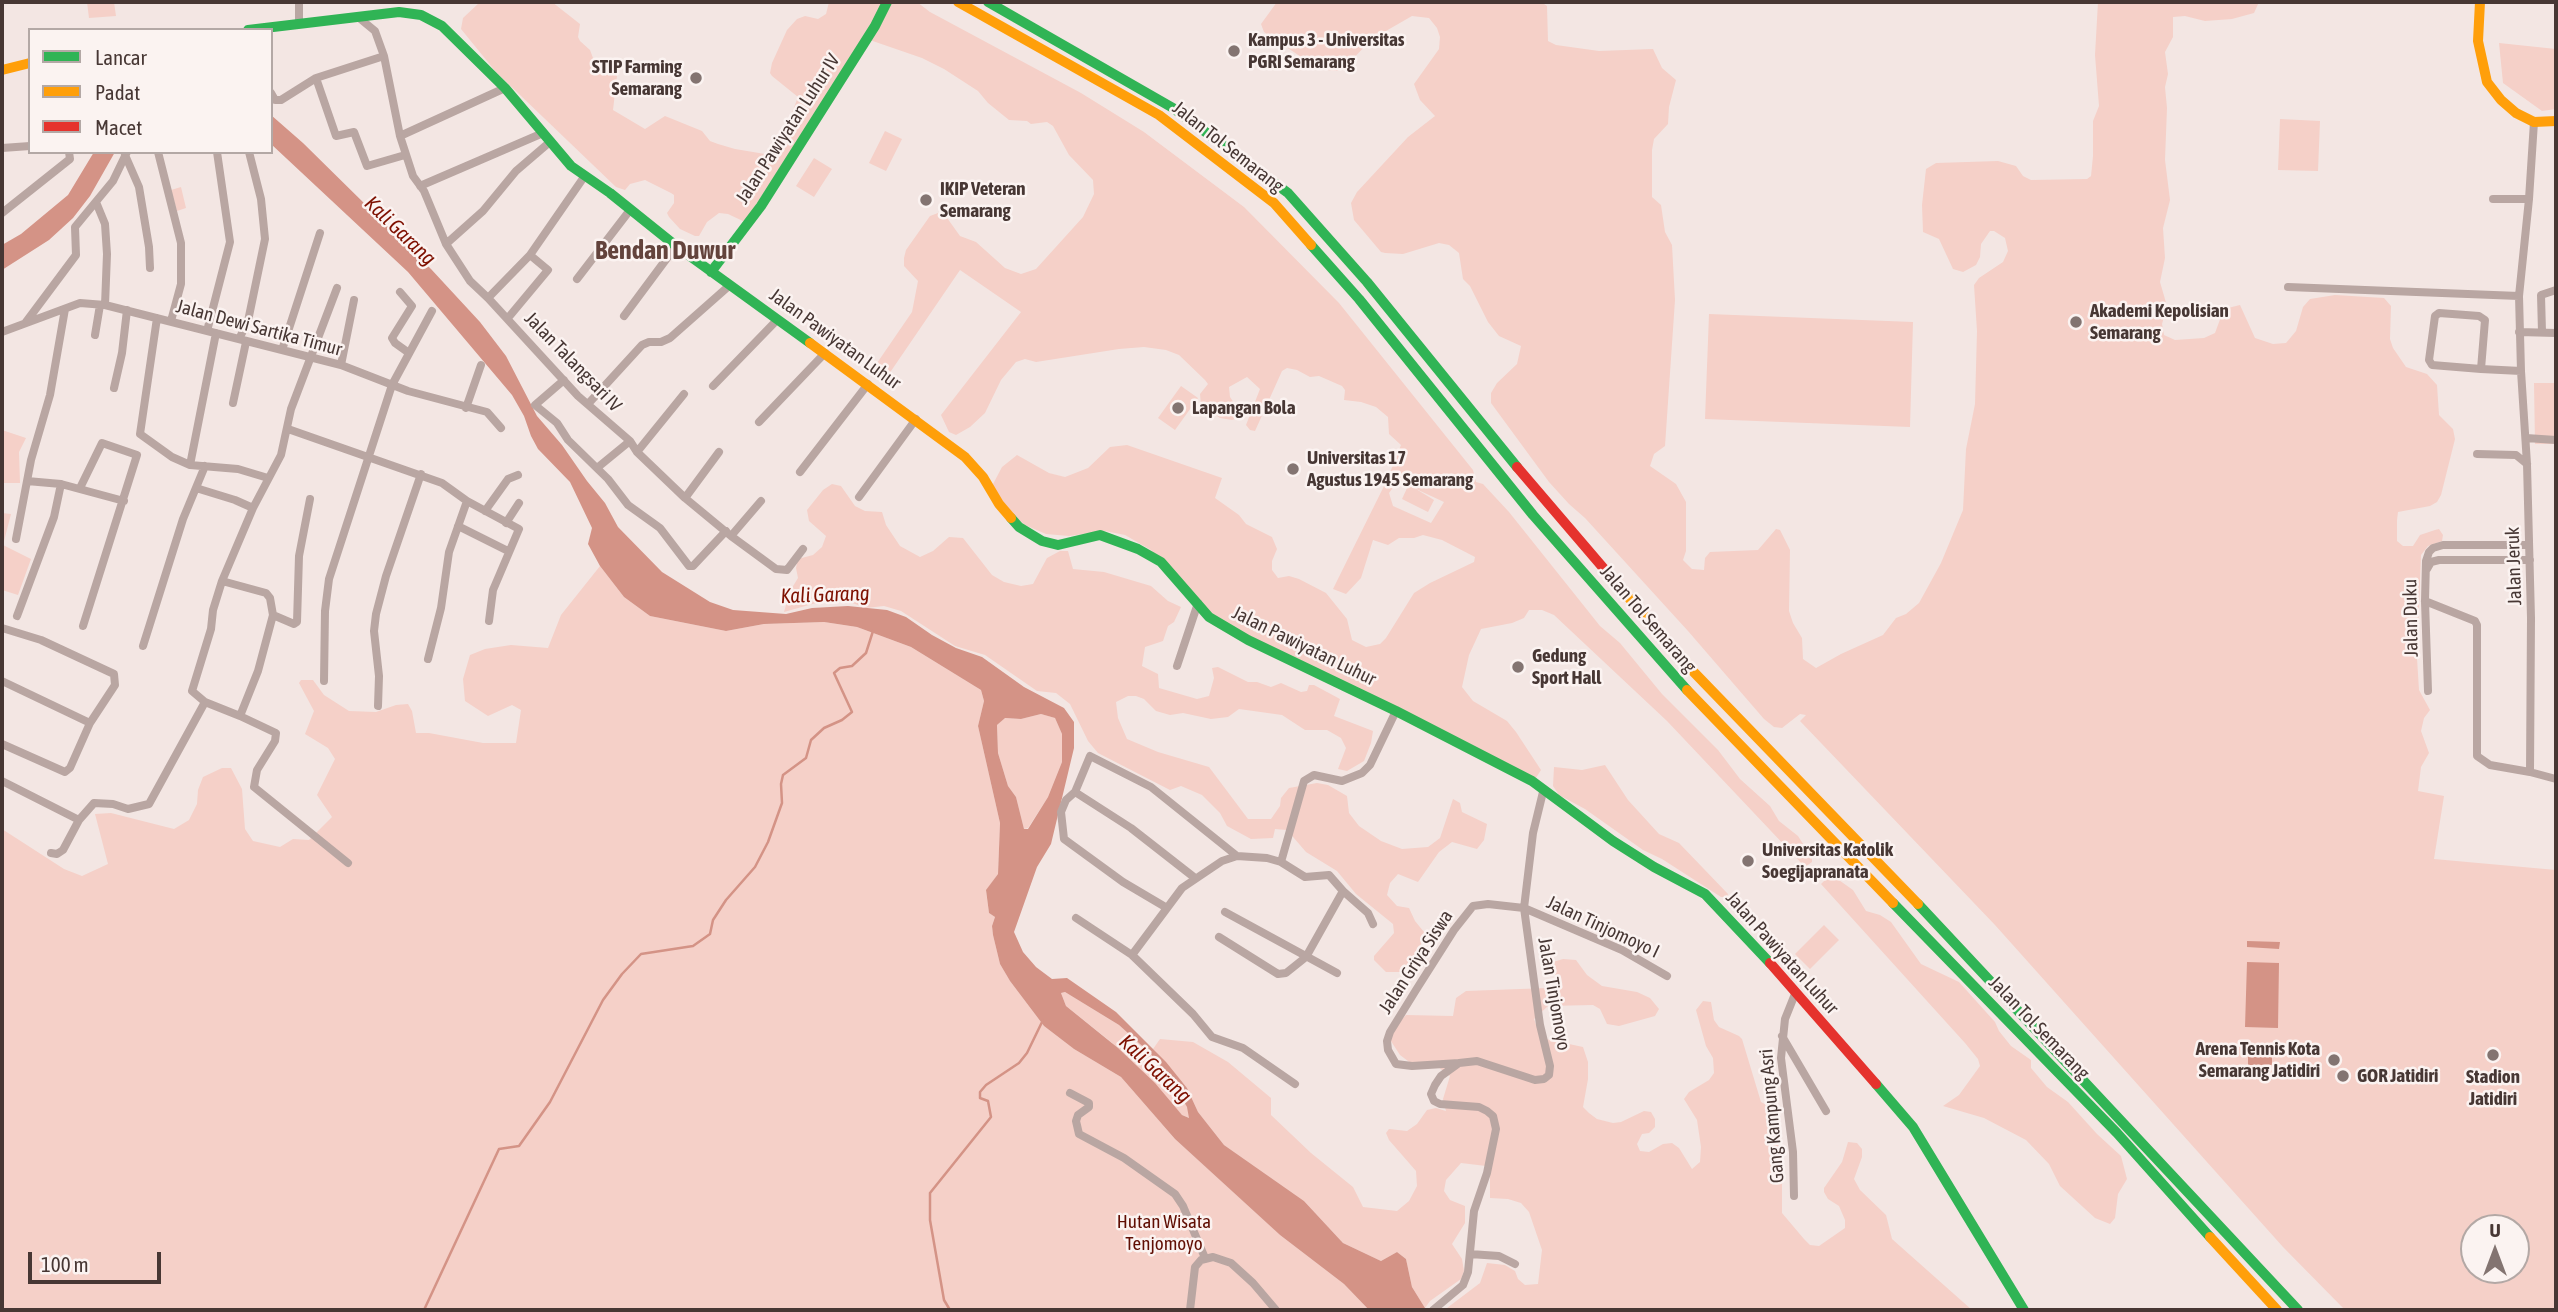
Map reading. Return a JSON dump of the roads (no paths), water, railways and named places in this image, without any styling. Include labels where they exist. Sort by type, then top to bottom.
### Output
[{"type":"main road","name":"Jalan Pawiyatan Luhur IV","points":[[711,272],[761,205],[861,48],[887,2]]},
{"type":"main road","name":"Jalan Tol Semarang","points":[[958,2],[1159,115],[1274,203],[1359,299],[1533,515],[1696,700],[2117,1133],[2277,1310]]},
{"type":"main road","name":"Jalan Tol Semarang","points":[[988,2],[1173,108],[1288,193],[1367,282],[1479,422],[1686,664],[1948,934],[2265,1278],[2298,1310]]},
{"type":"main road","points":[[2480,2],[2478,41],[2487,82],[2516,113],[2534,122],[2556,121]]},
{"type":"main road","name":"Jalan Pawiyatan Luhur","points":[[265,28],[380,14],[414,13],[442,26],[505,88],[570,166],[965,457],[1019,527],[1042,541],[1058,545],[1100,536],[1125,543],[1161,562],[1209,617],[1248,640],[1396,710],[1532,781],[1543,792],[1623,848],[1704,894],[1770,963],[1913,1127],[2024,1310]]},
{"type":"main road","points":[[2,70],[28,64]]},
{"type":"street","points":[[299,2],[299,24]]},
{"type":"street","points":[[358,17],[375,31],[380,14]]},
{"type":"street","name":"Jalan Talangsari IV","points":[[375,31],[384,57],[405,155],[413,176],[429,202],[446,244],[470,281],[637,452],[685,498],[728,533],[775,569],[787,570],[803,549]]},
{"type":"street","points":[[273,96],[275,100],[281,100],[316,78],[384,57]]},
{"type":"street","points":[[316,78],[336,136],[355,132],[367,166],[405,155]]},
{"type":"street","points":[[401,136],[505,88]]},
{"type":"street","name":"Jalan Jeruk","points":[[2530,772],[2530,560],[2519,296],[2534,122]]},
{"type":"street","points":[[422,188],[547,136]]},
{"type":"street","points":[[446,244],[484,211],[547,136]]},
{"type":"street","points":[[2,148],[28,146]]},
{"type":"street","points":[[2,213],[70,154]]},
{"type":"street","points":[[26,323],[76,255],[75,227],[113,181],[126,154]]},
{"type":"street","points":[[126,154],[139,187],[150,268]]},
{"type":"street","points":[[159,154],[181,243],[181,284],[171,321]]},
{"type":"street","points":[[190,465],[211,332],[230,242],[217,154]]},
{"type":"street","points":[[233,403],[265,239],[261,199],[250,154]]},
{"type":"street","points":[[488,298],[530,255],[584,177]]},
{"type":"street","points":[[2493,199],[2529,200]]},
{"type":"street","points":[[95,335],[102,305],[107,254],[105,224],[96,202]]},
{"type":"street","points":[[577,279],[630,210]]},
{"type":"street","points":[[282,351],[320,233]]},
{"type":"street","points":[[624,316],[676,246]]},
{"type":"street","points":[[508,318],[548,271],[548,268],[530,255]]},
{"type":"street","points":[[588,404],[642,345],[670,338],[730,285]]},
{"type":"street","points":[[2288,287],[2519,296]]},
{"type":"street","points":[[337,288],[291,409],[281,455],[253,508],[222,581],[193,688],[196,696],[205,702],[276,733],[275,741],[257,770],[254,787],[348,863]]},
{"type":"street","points":[[2542,332],[2541,295],[2556,290]]},
{"type":"street","points":[[400,292],[412,306],[392,338],[409,352]]},
{"type":"street","points":[[341,365],[354,300]]},
{"type":"street","name":"Jalan Dewi Sartika Timur","points":[[2,332],[83,303],[102,305],[341,365],[392,385],[490,414],[501,428]]},
{"type":"street","points":[[16,540],[30,460],[50,395],[65,309]]},
{"type":"street","points":[[114,388],[122,353],[127,310]]},
{"type":"street","points":[[324,681],[325,611],[329,579],[392,385],[432,311]]},
{"type":"street","points":[[2481,369],[2485,320],[2479,316],[2437,313],[2430,363],[2481,369],[2522,372]]},
{"type":"street","points":[[157,318],[140,433],[172,457],[190,465],[238,469],[268,478]]},
{"type":"street","points":[[713,386],[777,320]]},
{"type":"street","points":[[2519,332],[2556,332]]},
{"type":"street","points":[[759,422],[825,353]]},
{"type":"street","points":[[466,408],[481,365]]},
{"type":"street","points":[[564,380],[535,405],[544,415],[554,419],[568,440],[597,468],[628,505],[660,528],[690,566],[761,501]]},
{"type":"street","points":[[800,472],[868,384]]},
{"type":"street","points":[[637,452],[684,394]]},
{"type":"street","points":[[859,497],[916,419]]},
{"type":"street","points":[[288,429],[442,483],[519,531],[508,551],[494,590],[489,621]]},
{"type":"street","points":[[2526,438],[2556,440]]},
{"type":"street","points":[[597,468],[630,442]]},
{"type":"street","points":[[80,488],[102,443],[137,454],[83,626]]},
{"type":"street","points":[[685,498],[719,452]]},
{"type":"street","points":[[2477,454],[2516,455],[2527,464]]},
{"type":"street","points":[[142,646],[205,466]]},
{"type":"street","points":[[378,706],[379,676],[374,631],[376,614],[386,576],[421,474]]},
{"type":"street","points":[[485,511],[508,479],[518,475]]},
{"type":"street","points":[[27,481],[61,484],[124,501]]},
{"type":"street","points":[[17,616],[54,517],[61,484]]},
{"type":"street","points":[[196,488],[253,508]]},
{"type":"street","points":[[273,615],[297,623],[299,556],[310,499]]},
{"type":"street","points":[[428,659],[441,608],[449,552],[467,501]]},
{"type":"street","points":[[506,523],[519,503]]},
{"type":"street","points":[[457,526],[508,551]]},
{"type":"street","points":[[2426,572],[2426,561],[2433,548],[2443,545],[2529,545]]},
{"type":"street","name":"Jalan Duku","points":[[2428,691],[2425,601],[2426,572],[2431,562],[2530,560]]},
{"type":"street","points":[[222,581],[266,593],[270,598],[273,615],[258,671],[240,716]]},
{"type":"street","points":[[2425,601],[2474,621],[2477,625],[2477,756],[2490,765],[2556,779]]},
{"type":"street","points":[[1177,666],[1198,603]]},
{"type":"street","points":[[2,628],[41,640],[114,674],[114,685],[90,723],[70,768],[65,772],[2,744]]},
{"type":"street","points":[[2,681],[90,723]]},
{"type":"street","points":[[51,853],[57,854],[63,850],[79,820],[96,802],[128,809],[149,804],[205,702]]},
{"type":"street","points":[[1281,862],[1304,781],[1314,775],[1342,781],[1362,773],[1370,765],[1396,710]]},
{"type":"street","points":[[1167,908],[1123,882],[1064,839],[1061,812],[1066,800],[1075,792],[1090,757],[1151,787],[1237,856]]},
{"type":"street","points":[[2,780],[79,820]]},
{"type":"street","points":[[1075,792],[1131,828],[1195,878]]},
{"type":"street","name":"Jalan Tinjomoyo","points":[[1459,1063],[1477,1061],[1535,1080],[1545,1079],[1549,1075],[1549,1058],[1539,1020],[1524,908],[1533,833],[1543,792]]},
{"type":"street","points":[[1132,955],[1182,888],[1222,861],[1237,856],[1281,862],[1305,877],[1329,875],[1368,913],[1373,924]]},
{"type":"street","points":[[1219,937],[1278,974],[1286,973],[1306,957],[1343,891]]},
{"type":"street","name":"Jalan Griya Siswa","points":[[1459,1063],[1412,1066],[1396,1064],[1388,1050],[1390,1032],[1454,930],[1473,906],[1488,904],[1524,908]]},
{"type":"street","name":"Jalan Tinjomoyo I","points":[[1524,908],[1622,950],[1667,976]]},
{"type":"street","points":[[1225,912],[1337,973]]},
{"type":"street","points":[[1076,918],[1132,955],[1193,1014],[1212,1037],[1243,1048],[1295,1084]]},
{"type":"street","name":"Gang Kampung Asri","points":[[1794,1196],[1793,1152],[1783,1083],[1782,1036],[1785,1019],[1795,994]]},
{"type":"street","points":[[1782,1036],[1826,1111]]},
{"type":"street","points":[[1433,1310],[1463,1285],[1468,1272],[1474,1211],[1487,1173],[1496,1129],[1493,1116],[1479,1107],[1440,1104],[1434,1101],[1431,1094],[1434,1084],[1459,1063]]},
{"type":"street","points":[[1070,1093],[1090,1103],[1090,1107],[1079,1115],[1076,1121],[1079,1134],[1124,1158],[1175,1194],[1183,1206],[1205,1258]]},
{"type":"street","points":[[1470,1254],[1494,1255],[1515,1264]]},
{"type":"street","points":[[1190,1310],[1195,1267],[1205,1258],[1217,1257],[1231,1263],[1276,1310]]},
{"type":"waterway","points":[[424,1310],[499,1149],[519,1146],[550,1102],[603,1000],[622,974],[641,954],[693,946],[710,934],[713,920],[726,900],[755,867],[768,842],[782,803],[783,775],[806,758],[811,740],[824,728],[852,712],[834,673],[840,668],[852,666],[866,653],[873,631]]},
{"type":"waterway","points":[[950,1310],[944,1300],[930,1220],[930,1193],[991,1117],[988,1101],[980,1098],[980,1092],[1019,1063],[1027,1053],[1043,1020]]},
{"type":"place","name":"Kampus 3 - Universitas PGRI Semarang","points":[[1234,51]]},
{"type":"place","name":"STIP Farming Semarang","points":[[696,78]]},
{"type":"place","name":"IKIP Veteran Semarang","points":[[926,200]]},
{"type":"place","name":"Akademi Kepolisian Semarang","points":[[2076,322]]},
{"type":"place","name":"Lapangan Bola","points":[[1178,408]]},
{"type":"place","name":"Universitas 17 Agustus 1945 Semarang","points":[[1293,469]]},
{"type":"place","name":"Gedung Sport Hall","points":[[1518,667]]},
{"type":"place","name":"Universitas Katolik Soegijapranata","points":[[1748,861]]},
{"type":"place","name":"Stadion Jatidiri","points":[[2493,1055]]},
{"type":"place","name":"Arena Tennis Kota Semarang Jatidiri","points":[[2334,1060]]},
{"type":"place","name":"GOR Jatidiri","points":[[2343,1076]]},
{"type":"district","name":"Bendan Duwur","points":[[665,251]]},
{"type":"water label","name":"Kali Garang","points":[[400,231]]},
{"type":"water label","name":"Kali Garang","points":[[825,595]]},
{"type":"water label","name":"Kali Garang","points":[[1155,1069]]},
{"type":"park label","name":"Hutan Wisata Tenjomoyo","points":[[1164,1233]]}]
